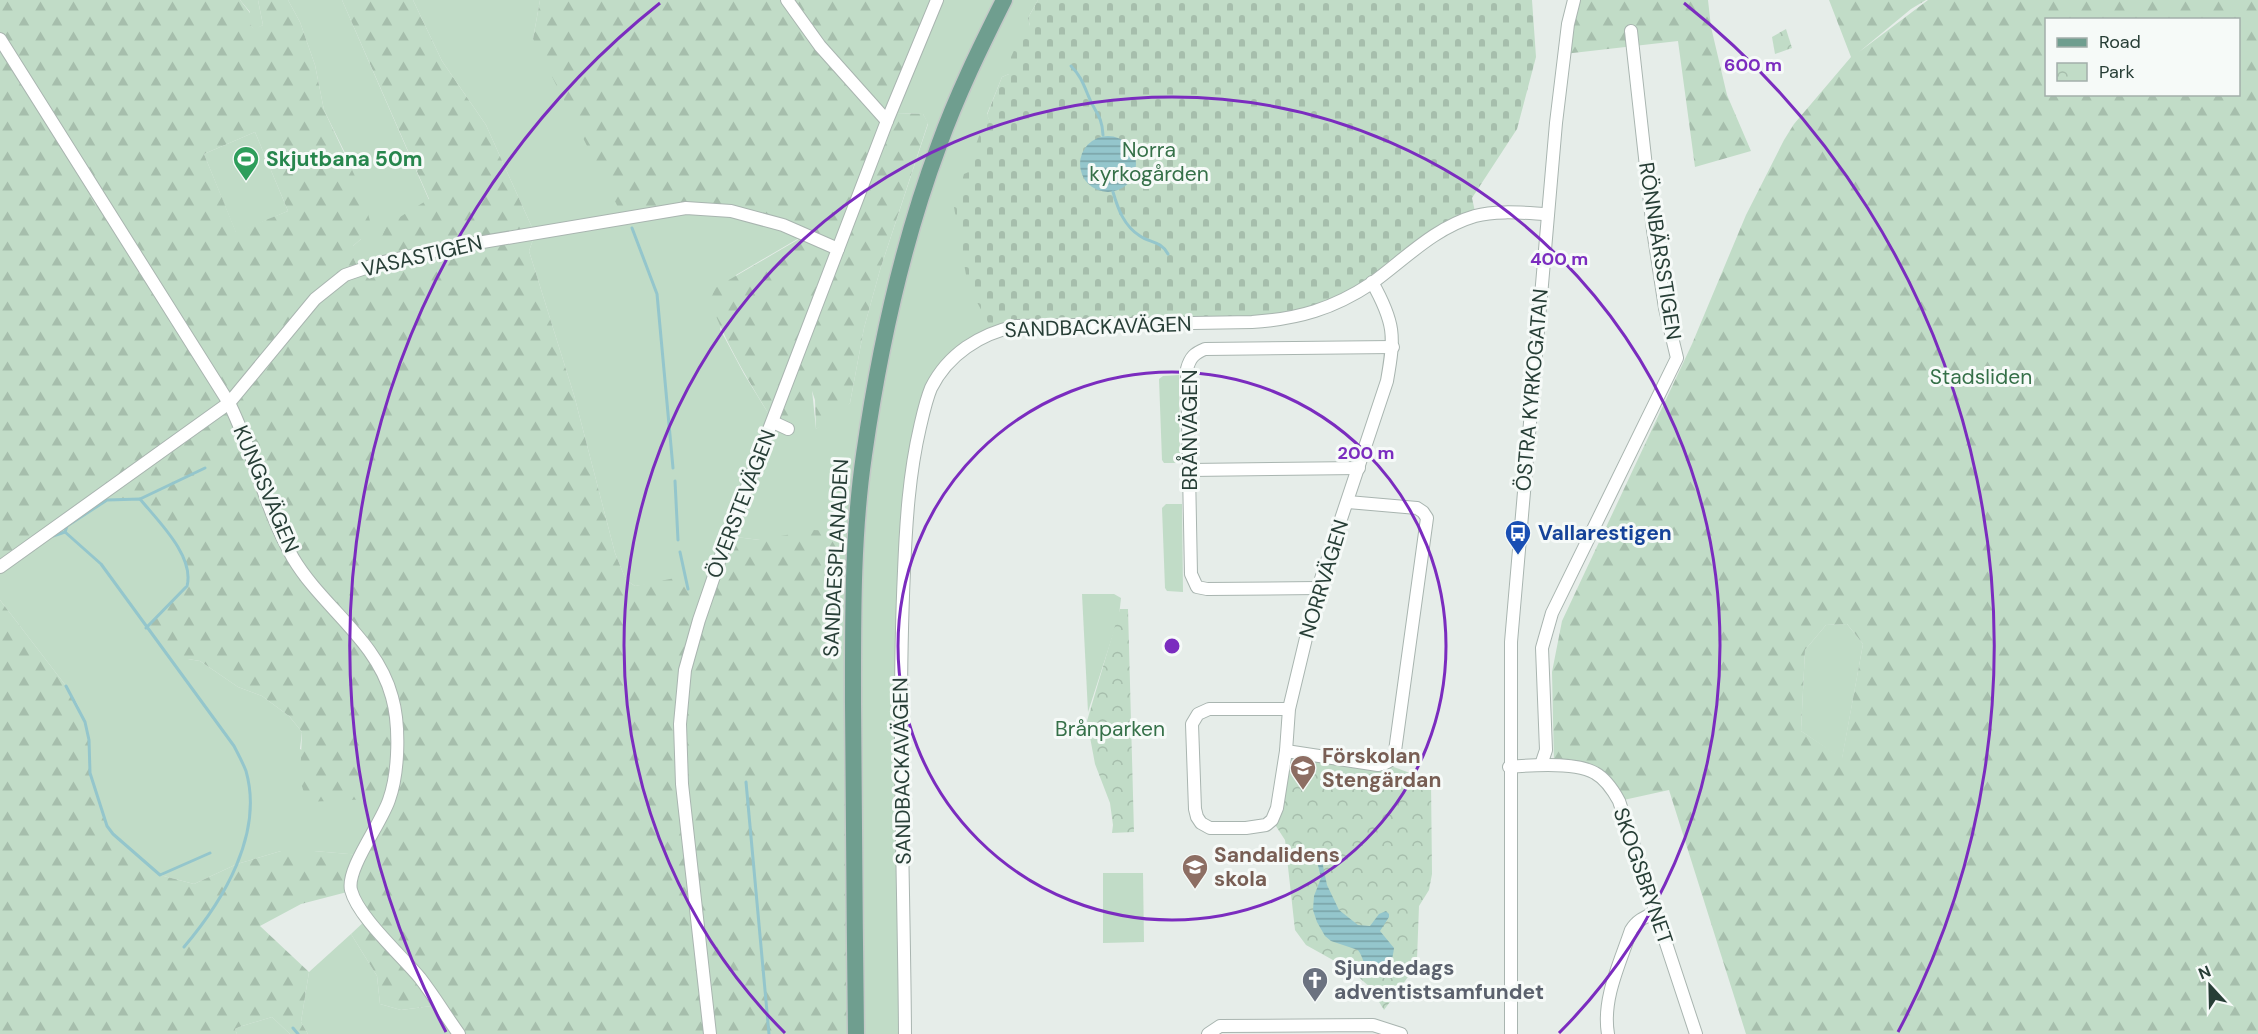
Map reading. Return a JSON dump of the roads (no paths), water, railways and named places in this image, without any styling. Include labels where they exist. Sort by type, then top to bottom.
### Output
[{"type":"main road","name":"SANDAESPLANADEN","points":[[856,1034],[853,637],[855,542],[864,456],[885,338],[908,240],[938,146],[972,63],[1004,0]]},
{"type":"street","points":[[787,0],[820,46],[887,121]]},
{"type":"street","name":"ÖVERSTEVÄGEN","points":[[710,1034],[682,784],[680,724],[685,670],[724,547],[887,121],[937,0]]},
{"type":"street","name":"ÖSTRA KYRKOGATAN","points":[[1510,1034],[1509,767],[1512,626],[1548,214],[1564,54],[1574,0]]},
{"type":"street","name":"RÖNNBÄRSSTIGEN","points":[[1541,765],[1546,750],[1542,648],[1552,613],[1677,358],[1665,308],[1653,230],[1631,31]]},
{"type":"street","name":"KUNGSVÄGEN","points":[[0,39],[229,404],[241,427],[266,502],[292,556],[308,581],[370,650],[388,681],[396,718],[394,779],[382,818],[355,863],[349,879],[351,891],[358,907],[422,980],[459,1034]]},
{"type":"street","name":"VASASTIGEN","points":[[0,567],[229,404],[315,299],[345,274],[383,262],[453,247],[686,208],[731,212],[783,225],[838,249]]},
{"type":"street","name":"SANDBACKAVÄGEN","points":[[905,1034],[900,648],[905,541],[915,448],[930,390],[939,375],[966,347],[993,331],[1016,326],[1284,320],[1320,310],[1341,301],[1372,282],[1441,231],[1476,216],[1548,214]]},
{"type":"street","name":"NORRVÄGEN","points":[[1288,709],[1209,709],[1198,714],[1192,724],[1194,809],[1201,823],[1210,828],[1246,828],[1266,825],[1277,808],[1286,751],[1288,709],[1318,588],[1387,381],[1393,331],[1390,319],[1372,282]]},
{"type":"street","name":"BRÅNVÄGEN","points":[[1318,588],[1207,589],[1197,587],[1191,574],[1186,369],[1189,359],[1196,352],[1205,349],[1393,346]]},
{"type":"street","points":[[773,422],[788,429]]},
{"type":"street","points":[[1190,470],[1359,468]]},
{"type":"street","points":[[1286,751],[1378,765],[1386,764],[1392,759],[1395,751],[1427,518],[1424,512],[1417,508],[1348,502]]},
{"type":"street","name":"SKOGSBRYNET","points":[[1509,767],[1541,765],[1582,768],[1593,772],[1612,788],[1619,801],[1696,1034]]},
{"type":"street","points":[[1608,1034],[1606,1011],[1631,930],[1635,923],[1643,917],[1656,912]]},
{"type":"street","points":[[1208,1034],[1220,1026],[1331,1029],[1373,1025],[1401,1034]]},
{"type":"water","points":[[1102,136],[1114,136],[1124,140],[1132,148],[1136,164],[1132,180],[1124,188],[1114,192],[1102,192],[1092,188],[1084,180],[1080,170],[1080,158],[1084,148],[1092,140]]},
{"type":"water","points":[[1320,860],[1327,885],[1339,910],[1358,925],[1370,926],[1379,914],[1386,911],[1389,914],[1380,931],[1394,948],[1389,967],[1383,976],[1369,972],[1358,950],[1331,941],[1325,936],[1317,922],[1313,910],[1314,896],[1321,878],[1317,861]]},
{"type":"waterway","points":[[1071,66],[1081,79],[1099,118],[1103,135]]},
{"type":"waterway","points":[[1113,192],[1120,211],[1134,232],[1159,244],[1168,254]]},
{"type":"waterway","points":[[632,228],[657,294],[673,468]]},
{"type":"waterway","points":[[140,499],[205,468]]},
{"type":"waterway","points":[[675,481],[678,540]]},
{"type":"waterway","points":[[65,532],[67,526],[107,500],[140,499],[156,517],[180,551],[188,575],[187,586],[146,628]]},
{"type":"waterway","points":[[53,536],[65,532],[101,564],[234,746],[246,771],[250,795],[245,842],[226,888],[184,947]]},
{"type":"waterway","points":[[680,552],[688,589]]},
{"type":"waterway","points":[[66,686],[85,722],[89,740],[90,773],[107,826],[113,834],[160,875],[210,853]]},
{"type":"waterway","points":[[746,782],[769,1034]]},
{"type":"waterway","points":[[293,1028],[298,1034]]},
{"type":"place","name":"Skjutbana 50m","points":[[246,182]]},
{"type":"place","name":"Vallarestigen","points":[[1518,556]]},
{"type":"place","name":"Förskolan Stengärdan","points":[[1303,791]]},
{"type":"place","name":"Sandalidens skola","points":[[1195,890]]},
{"type":"place","name":"Sjundedags adventistsamfundet","points":[[1315,1003]]},
{"type":"park label","name":"Norra kyrkogården","points":[[1149,162]]},
{"type":"park label","name":"Stadsliden","points":[[1981,377]]},
{"type":"park label","name":"Brånparken","points":[[1110,729]]}]
